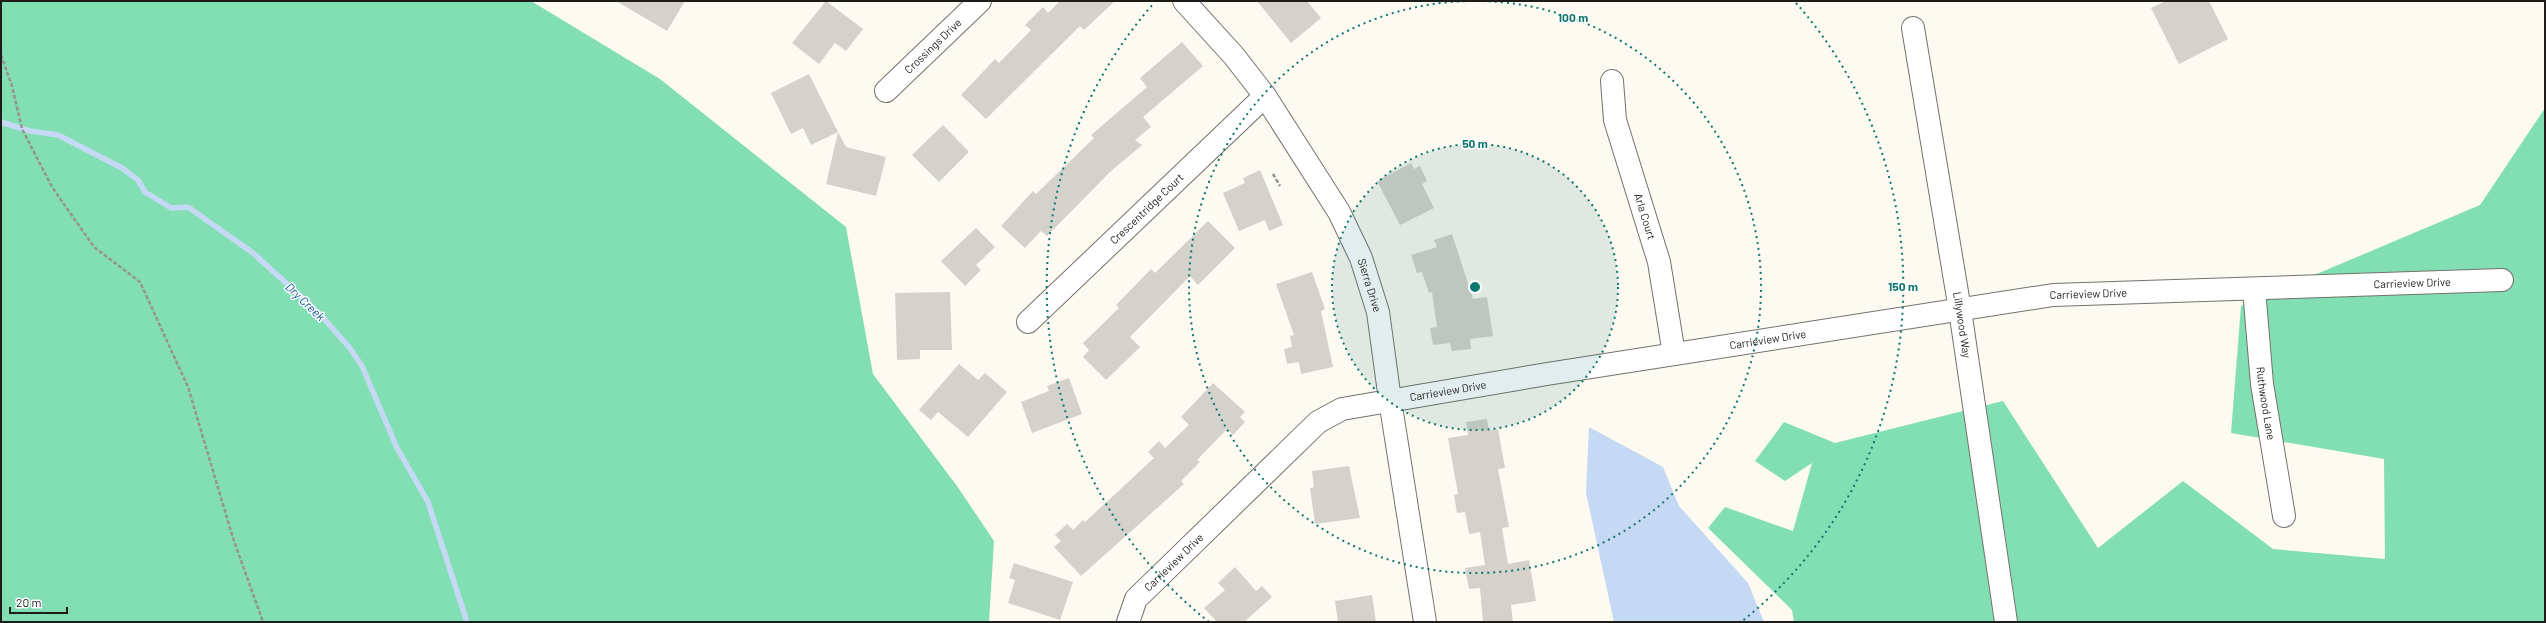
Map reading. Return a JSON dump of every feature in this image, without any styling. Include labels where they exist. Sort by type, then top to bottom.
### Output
[{"type":"street","name":"Crossings Drive","points":[[886,91],[980,1]]},
{"type":"street","name":"Sierra Drive","points":[[1184,1],[1234,56],[1265,96],[1339,212],[1361,258],[1378,312],[1390,400],[1425,622]]},
{"type":"street","name":"Lillywood Way","points":[[1913,28],[1960,310],[2006,622]]},
{"type":"street","name":"Arla Court","points":[[1612,81],[1615,120],[1659,262],[1674,354]]},
{"type":"street","name":"Crescentridge Court","points":[[1028,322],[1265,96]]},
{"type":"street","name":"Carrieview Drive","points":[[1128,622],[1136,599],[1318,422],[1342,408],[1674,354],[2053,295],[2502,280]]},
{"type":"street","name":"Ruthwood Lane","points":[[2254,289],[2262,384],[2284,516]]},
{"type":"path","points":[[1,54],[12,86],[22,129],[52,187],[94,247],[140,282],[188,387],[233,538],[263,622]]},
{"type":"path","points":[[1273,174],[1280,186]]},
{"type":"green space","points":[[1,1],[531,1],[660,79],[846,227],[873,374],[957,486],[994,541],[989,622],[1,622]]},
{"type":"green space","points":[[2545,108],[2545,622],[1794,622],[1792,610],[1708,528],[1725,507],[1793,531],[1812,463],[1785,481],[1755,461],[1784,422],[1835,443],[2003,401],[2098,548],[2183,481],[2273,549],[2385,559],[2384,459],[2231,433],[2241,306],[2480,205]]},
{"type":"water","points":[[1589,427],[1663,467],[1679,506],[1748,583],[1764,622],[1614,622],[1586,493]]},
{"type":"building","points":[[616,1],[685,1],[667,31]]},
{"type":"building","points":[[826,1],[863,29],[846,51],[835,43],[819,64],[792,43]]},
{"type":"building","points":[[1060,1],[1115,1],[1084,30],[1080,26],[986,119],[961,95],[995,59],[999,63],[1031,30],[1025,25],[1043,7],[1048,13]]},
{"type":"building","points":[[1257,1],[1307,1],[1321,18],[1291,43]]},
{"type":"building","points":[[2166,1],[2209,1],[2228,39],[2179,64],[2151,8]]},
{"type":"building","points":[[1182,42],[1203,66],[1143,117],[1151,127],[1135,140],[1142,145],[1110,172],[1047,236],[1041,231],[1025,248],[1001,226],[1033,191],[1036,194],[1094,138],[1091,135],[1147,87],[1140,78]]},
{"type":"building","points":[[809,74],[838,132],[811,145],[803,128],[791,134],[771,93]]},
{"type":"building","points":[[943,125],[969,152],[939,182],[912,155]]},
{"type":"building","points":[[838,132],[846,147],[886,157],[876,196],[826,184]]},
{"type":"building","points":[[1411,163],[1414,169],[1420,166],[1427,181],[1422,184],[1434,208],[1400,225],[1377,181]]},
{"type":"building","points":[[1260,170],[1283,225],[1269,231],[1265,220],[1239,231],[1223,193],[1245,183],[1243,178]]},
{"type":"building","points":[[1208,221],[1235,248],[1198,285],[1190,276],[1130,337],[1140,347],[1106,380],[1083,357],[1089,350],[1083,343],[1119,308],[1116,305],[1151,269],[1155,273]]},
{"type":"building","points":[[976,228],[995,247],[976,265],[981,270],[965,286],[941,261]]},
{"type":"building","points":[[1452,234],[1473,299],[1487,297],[1493,336],[1470,339],[1471,349],[1452,351],[1450,343],[1433,345],[1430,328],[1437,327],[1432,292],[1429,293],[1422,272],[1417,273],[1411,255],[1437,247],[1434,240]]},
{"type":"building","points":[[1312,272],[1325,309],[1321,311],[1333,367],[1301,374],[1299,362],[1287,364],[1284,349],[1292,347],[1290,336],[1294,335],[1276,284]]},
{"type":"building","points":[[950,292],[952,350],[920,350],[920,359],[897,360],[895,293]]},
{"type":"building","points":[[959,364],[978,380],[985,373],[1007,392],[968,437],[938,412],[931,420],[919,410]]},
{"type":"building","points":[[1069,378],[1082,414],[1032,433],[1021,402],[1049,391],[1047,386]]},
{"type":"building","points":[[1213,383],[1245,412],[1240,417],[1245,422],[1233,435],[1227,429],[1197,460],[1200,462],[1181,481],[1184,484],[1081,576],[1054,547],[1061,541],[1055,535],[1067,524],[1073,530],[1083,520],[1085,522],[1154,458],[1148,452],[1159,441],[1165,448],[1189,425],[1181,417]]},
{"type":"building","points":[[1487,419],[1489,430],[1498,429],[1505,468],[1498,469],[1509,527],[1502,528],[1508,564],[1529,560],[1536,601],[1511,605],[1513,622],[1483,622],[1480,588],[1469,589],[1465,568],[1485,565],[1480,532],[1469,534],[1465,512],[1457,513],[1454,495],[1458,494],[1448,438],[1468,435],[1466,422]]},
{"type":"building","points":[[1349,466],[1360,518],[1315,524],[1310,488],[1314,487],[1312,471]]},
{"type":"building","points":[[1014,563],[1073,582],[1060,620],[1008,603],[1015,580],[1009,578]]},
{"type":"building","points":[[1235,567],[1256,591],[1262,586],[1272,597],[1244,622],[1217,622],[1204,608],[1225,590],[1218,583]]},
{"type":"building","points":[[1372,595],[1376,622],[1338,622],[1335,601]]},
{"type":"waterway","name":"Dry Creek","points":[[1,122],[30,131],[58,135],[122,168],[138,180],[145,192],[171,208],[188,207],[253,253],[319,313],[349,347],[362,366],[397,448],[428,502],[467,622]]}]
